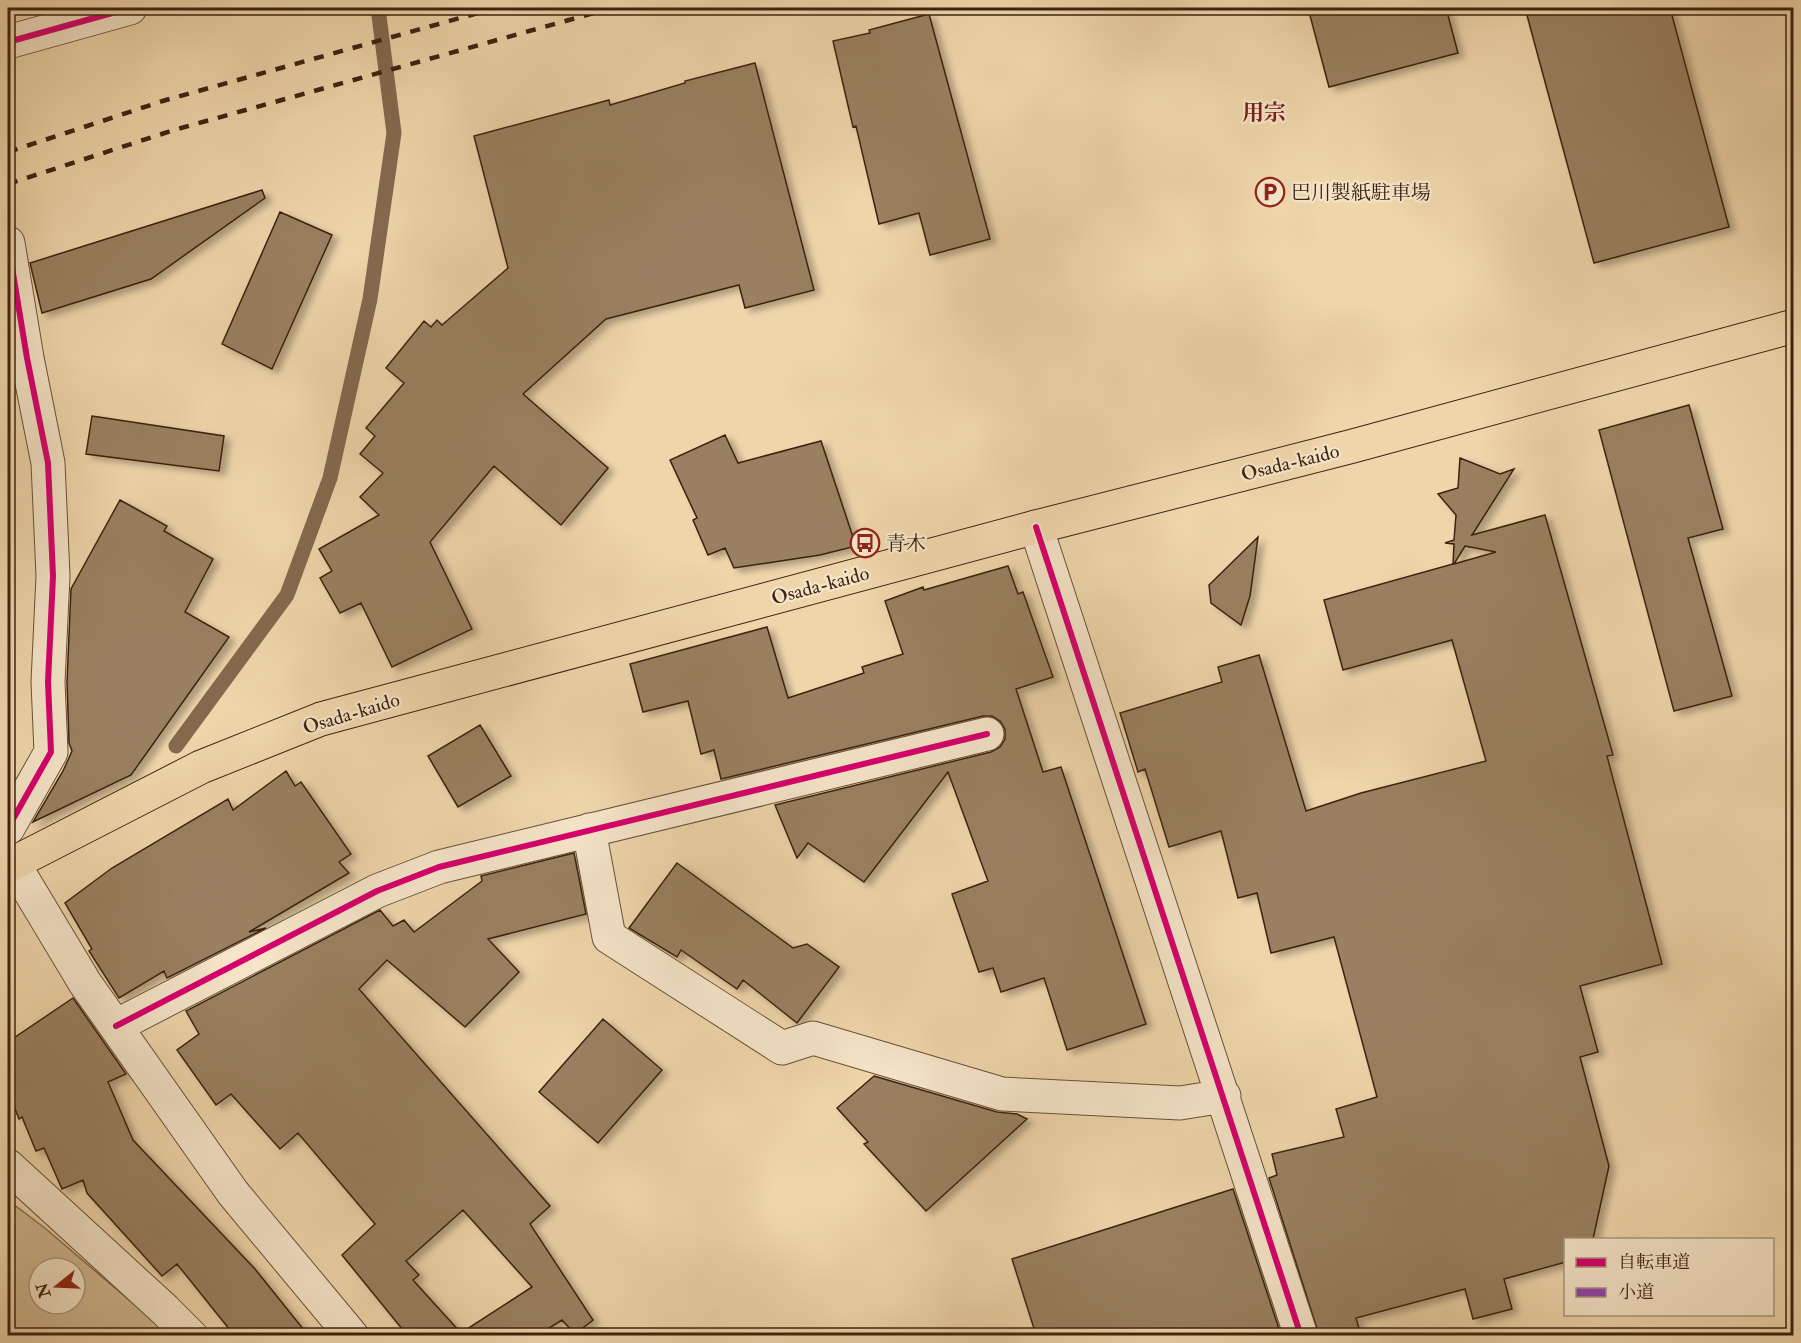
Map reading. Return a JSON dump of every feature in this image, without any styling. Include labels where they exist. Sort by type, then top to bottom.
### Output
[{"type":"main road","name":"Osada-kaido","points":[[10,865],[201,767],[321,719],[1036,527],[1353,446],[1794,326]]},
{"type":"street","points":[[8,42],[130,8]]},
{"type":"street","points":[[8,243],[17,361],[48,463],[53,576],[48,682],[51,752],[8,828]]},
{"type":"street","points":[[1036,527],[1301,1335]]},
{"type":"street","points":[[116,1026],[377,891],[439,867],[987,734]]},
{"type":"street","points":[[589,830],[609,937],[782,1048],[813,1038],[1002,1094],[1180,1103],[1224,1096]]},
{"type":"street","points":[[10,865],[86,983],[233,1192],[352,1335]]},
{"type":"street","points":[[8,1166],[191,1335]]},
{"type":"shaded area","points":[[8,1200],[78,1256],[27,1256],[27,1316],[87,1316],[87,1264],[163,1329],[165,1335],[8,1335]]},
{"type":"building","points":[[1308,8],[1446,8],[1458,53],[1329,87]]},
{"type":"building","points":[[1525,8],[1670,8],[1729,227],[1594,263]]},
{"type":"building","points":[[929,14],[990,239],[930,255],[919,213],[879,224],[833,41],[870,33],[869,30]]},
{"type":"building","points":[[755,63],[814,290],[745,308],[739,285],[606,319],[523,394],[608,468],[561,525],[494,466],[430,542],[472,629],[392,667],[361,603],[340,613],[320,578],[332,571],[319,549],[379,515],[360,497],[383,473],[360,454],[375,436],[366,428],[404,383],[386,368],[424,321],[431,327],[437,320],[442,325],[508,268],[474,136],[609,100],[610,105],[685,83],[685,81]]},
{"type":"building","points":[[262,190],[265,198],[151,279],[42,313],[30,263]]},
{"type":"building","points":[[280,212],[332,235],[272,369],[222,344]]},
{"type":"building","points":[[1689,405],[1723,529],[1688,538],[1732,696],[1674,711],[1599,430]]},
{"type":"building","points":[[92,416],[224,436],[219,471],[86,454]]},
{"type":"building","points":[[725,435],[738,463],[821,441],[856,546],[820,555],[734,568],[725,548],[708,555],[693,520],[697,518],[670,460]]},
{"type":"building","points":[[1460,458],[1500,474],[1514,469],[1472,535],[1545,515],[1613,755],[1607,756],[1662,964],[1580,986],[1598,1052],[1580,1057],[1609,1166],[1593,1238],[1564,1238],[1564,1263],[1504,1279],[1512,1309],[1473,1319],[1465,1289],[1356,1318],[1361,1335],[1319,1335],[1269,1178],[1277,1175],[1272,1154],[1344,1137],[1336,1109],[1377,1097],[1334,937],[1271,953],[1257,893],[1238,898],[1221,831],[1169,847],[1145,769],[1138,772],[1120,713],[1222,682],[1218,667],[1259,655],[1306,811],[1361,793],[1486,761],[1452,640],[1343,670],[1324,600],[1453,564],[1454,544],[1445,543],[1454,540],[1456,515],[1438,494],[1458,488]],"holes":[[[1465,546],[1496,552],[1454,564]]]},
{"type":"building","points":[[120,500],[167,526],[164,531],[213,559],[185,612],[229,637],[131,775],[33,822],[72,751],[69,743],[67,682],[71,589]]},
{"type":"building","points":[[1258,537],[1250,596],[1241,625],[1211,603],[1209,585]]},
{"type":"building","points":[[1008,566],[1018,594],[1023,592],[1053,677],[1016,689],[1043,772],[1061,767],[1146,1024],[1067,1050],[1044,978],[1001,992],[993,968],[979,972],[952,894],[988,881],[948,772],[864,882],[808,843],[797,858],[775,805],[991,752],[1000,747],[1005,739],[1005,729],[1000,721],[992,716],[983,716],[721,779],[714,750],[701,754],[688,701],[643,712],[630,664],[767,627],[788,698],[864,673],[862,667],[903,654],[885,601],[923,587],[924,590]]},
{"type":"building","points":[[480,725],[511,776],[458,807],[428,756]]},
{"type":"building","points":[[286,771],[295,786],[301,782],[351,854],[339,862],[349,873],[249,932],[266,928],[167,978],[164,971],[119,998],[89,951],[92,949],[65,903],[112,868],[228,799],[233,810]]},
{"type":"building","points":[[574,853],[586,914],[488,939],[519,972],[465,1027],[387,960],[359,989],[550,1206],[530,1224],[593,1320],[575,1334],[562,1320],[538,1335],[407,1335],[342,1255],[375,1224],[298,1133],[280,1149],[231,1094],[216,1105],[177,1050],[199,1034],[186,1011],[380,910],[393,926],[404,920],[414,932],[482,881],[481,876]],"holes":[[[463,1210],[532,1287],[461,1333],[413,1280],[419,1275],[406,1261]]]},
{"type":"building","points":[[677,863],[793,948],[807,944],[839,967],[797,1023],[743,980],[737,989],[681,950],[677,957],[629,928]]},
{"type":"building","points":[[73,998],[126,1074],[108,1082],[133,1140],[255,1269],[308,1335],[234,1335],[177,1264],[162,1276],[87,1193],[83,1180],[62,1189],[44,1148],[36,1151],[22,1117],[19,1119],[8,1091],[8,1042]]},
{"type":"building","points":[[603,1019],[662,1070],[598,1143],[539,1092]]},
{"type":"building","points":[[874,1076],[997,1112],[1017,1114],[1027,1119],[926,1211],[864,1144],[868,1142],[837,1108]]},
{"type":"building","points":[[1233,1189],[1281,1335],[1036,1335],[1012,1259]]},
{"type":"waterway","points":[[176,746],[287,595],[330,478],[370,299],[394,133],[378,8]]},
{"type":"railway","points":[[8,152],[166,100],[496,8]]},
{"type":"railway","points":[[8,184],[174,130],[612,8]]},
{"type":"marked path","points":[[1791,326],[1794,320]]},
{"type":"cycle path","points":[[8,42],[130,8]]},
{"type":"cycle path","points":[[8,243],[27,358],[48,463],[53,576],[48,682],[51,752],[8,828]]},
{"type":"cycle path","points":[[1036,527],[1301,1336]]},
{"type":"cycle path","points":[[116,1026],[377,891],[439,867],[987,734]]},
{"type":"place","name":"巴川製紙駐車場","points":[[1270,192]]},
{"type":"place","name":"青木","points":[[865,543]]},
{"type":"district","name":"用宗","points":[[1264,112]]}]
